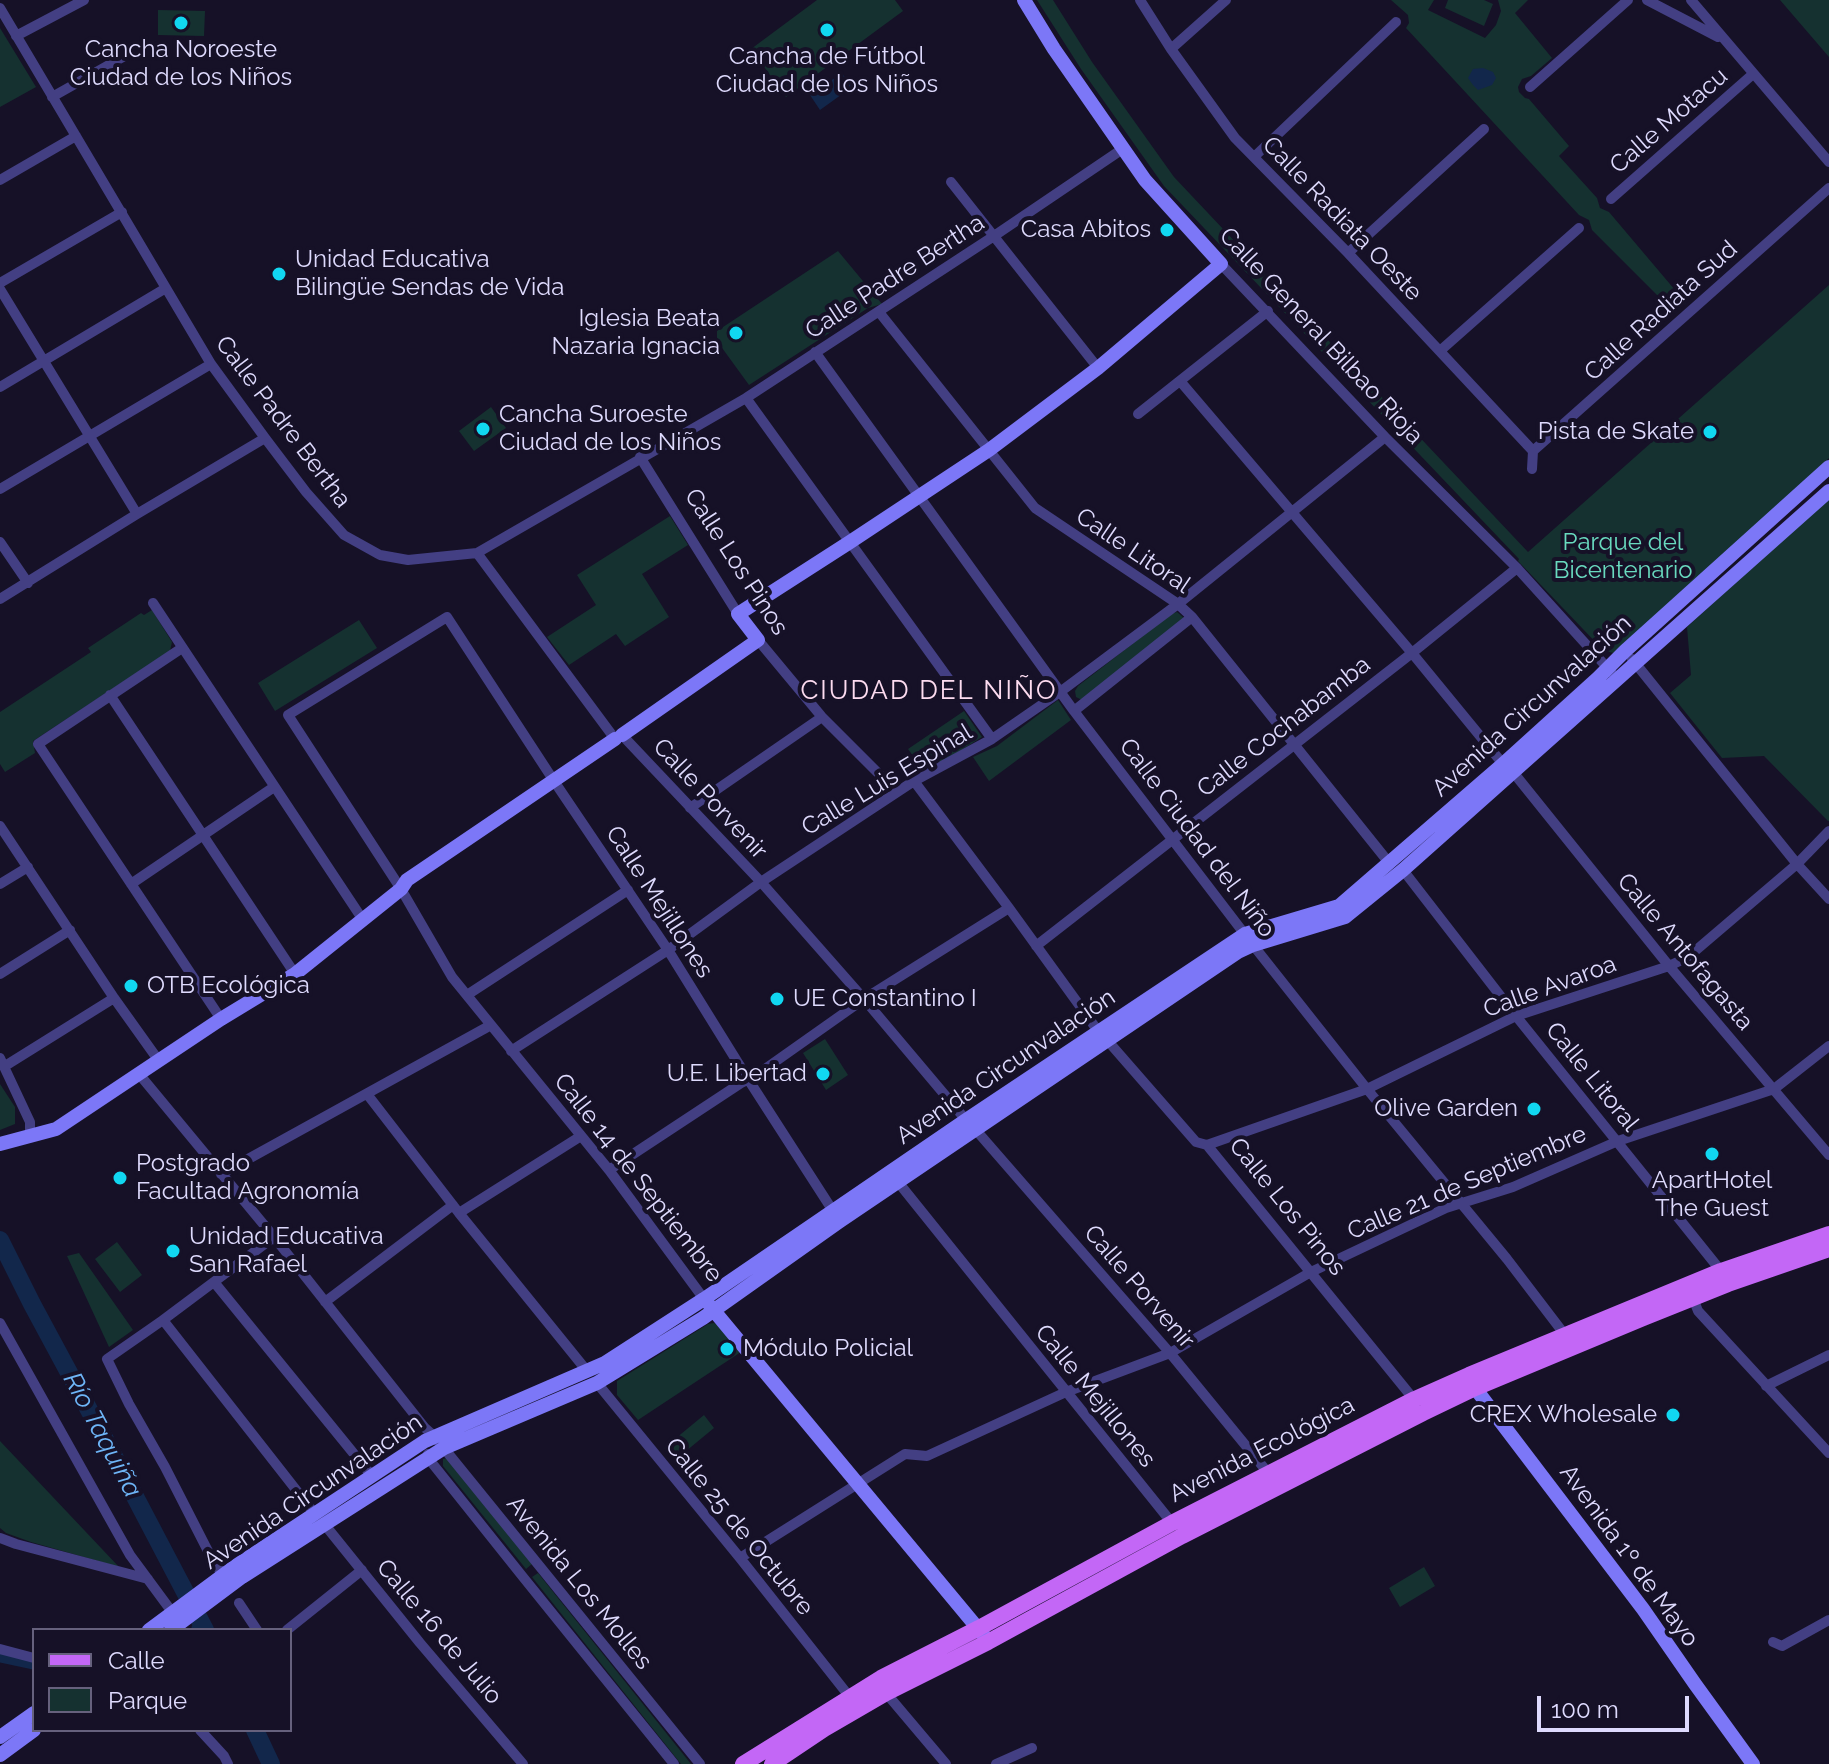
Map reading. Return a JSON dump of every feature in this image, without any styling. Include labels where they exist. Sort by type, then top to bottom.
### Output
[{"type":"main road","name":"Calle General Bilbao Rioja","points":[[1024,0],[1054,49],[1145,180],[1221,264]]},
{"type":"main road","points":[[738,614],[989,450],[1098,368],[1221,264]]},
{"type":"main road","name":"Avenida Circunvalación","points":[[1612,674],[1625,651],[1829,467]]},
{"type":"main road","name":"Avenida Circunvalación","points":[[709,1305],[833,1211],[970,1125],[1102,1036],[1238,952],[1249,939],[1345,917],[1612,674],[1636,663],[1829,491]]},
{"type":"main road","name":"Calle Los Pinos","points":[[738,614],[758,640]]},
{"type":"main road","points":[[0,1144],[56,1129],[221,1019],[295,974],[401,889],[407,880],[758,640]]},
{"type":"main road","name":"Avenida Circunvalación","points":[[207,1596],[223,1576],[444,1448],[592,1377],[605,1363],[709,1305],[898,1182],[970,1125]]},
{"type":"main road","name":"Avenida Ecológica","points":[[772,1764],[827,1734],[886,1693],[1172,1523],[1269,1474],[1565,1335],[1721,1271],[1829,1234]]},
{"type":"main road","name":"Avenida Ecológica","points":[[1472,1381],[1829,1249]]},
{"type":"main road","name":"Calle 14 de Septiembre","points":[[709,1305],[984,1635]]},
{"type":"main road","name":"Avenida Circunvalación","points":[[154,1628],[179,1618],[207,1596],[242,1577],[428,1435],[592,1377]]},
{"type":"main road","name":"Avenida 1º de Mayo","points":[[1472,1381],[1643,1609],[1753,1764]]},
{"type":"main road","name":"Avenida Ecológica","points":[[743,1764],[881,1678],[984,1635],[1182,1536],[1419,1406]]},
{"type":"main road","points":[[0,1737],[32,1714]]},
{"type":"main road","points":[[0,1755],[32,1731]]},
{"type":"street","points":[[16,36],[84,0]]},
{"type":"street","name":"Calle Radiata Oeste","points":[[1140,0],[1235,138],[1441,350],[1533,451]]},
{"type":"street","points":[[1171,49],[1226,0]]},
{"type":"street","points":[[1530,87],[1628,0]]},
{"type":"street","points":[[1647,0],[1724,40]]},
{"type":"street","points":[[1682,18],[1689,19],[1692,15],[1692,2]]},
{"type":"street","points":[[1692,2],[1829,162]]},
{"type":"street","name":"Calle Padre Bertha","points":[[0,8],[211,364],[265,438],[344,535],[380,555],[408,560],[477,553],[746,398],[1124,148]]},
{"type":"street","points":[[1254,157],[1396,22]]},
{"type":"street","points":[[52,97],[130,53]]},
{"type":"street","name":"Calle Motacu","points":[[1611,199],[1753,74]]},
{"type":"street","points":[[1348,253],[1484,129]]},
{"type":"street","points":[[0,180],[76,136]]},
{"type":"street","points":[[951,182],[1098,368]]},
{"type":"street","name":"Calle Radiata Sud","points":[[1533,451],[1829,188]]},
{"type":"street","points":[[122,212],[0,286],[137,514]]},
{"type":"street","points":[[1441,350],[1579,228]]},
{"type":"street","name":"Calle General Bilbao Rioja","points":[[1221,264],[1385,437],[1517,568],[1612,674]]},
{"type":"street","points":[[0,387],[166,288]]},
{"type":"street","points":[[1138,414],[1268,311]]},
{"type":"street","name":"Calle Litoral","points":[[879,312],[1035,508],[1178,604],[1192,617],[1721,1271]]},
{"type":"street","name":"Calle Ciudad del Niño","points":[[815,352],[1074,711],[1367,1089],[1507,1259],[1565,1335]]},
{"type":"street","points":[[0,489],[211,364]]},
{"type":"street","name":"Calle Antofagasta","points":[[1180,381],[1412,653],[1829,1155]]},
{"type":"street","points":[[746,398],[992,739]]},
{"type":"street","name":"Calle Luis Espinal","points":[[511,1051],[668,950],[761,882],[897,792],[992,739],[1060,692],[1178,604],[1385,437]]},
{"type":"street","points":[[0,599],[265,438]]},
{"type":"street","points":[[1532,469],[1533,451]]},
{"type":"street","name":"Calle Los Pinos","points":[[640,457],[738,614]]},
{"type":"street","points":[[0,542],[28,583]]},
{"type":"street","name":"Calle Porvenir","points":[[477,553],[619,737],[761,882],[1170,1353],[1269,1474]]},
{"type":"street","name":"Calle Cochabamba","points":[[1036,946],[1517,568]]},
{"type":"street","points":[[153,603],[363,920]]},
{"type":"street","name":"Calle Mejillones","points":[[288,715],[447,617],[668,950],[833,1211]]},
{"type":"street","points":[[1074,711],[1192,617]]},
{"type":"street","name":"Calle Los Pinos","points":[[758,640],[822,717],[897,792]]},
{"type":"street","points":[[182,648],[38,744],[221,1019]]},
{"type":"street","points":[[1625,651],[1797,864],[1829,899]]},
{"type":"street","points":[[110,695],[295,974]]},
{"type":"street","name":"Calle 14 de Septiembre","points":[[288,715],[401,889],[452,977],[609,1170],[709,1305]]},
{"type":"street","points":[[690,808],[822,717]]},
{"type":"street","name":"Calle Los Pinos","points":[[914,781],[1102,1036],[1196,1142],[1207,1145],[1419,1406]]},
{"type":"street","points":[[131,884],[274,787]]},
{"type":"street","points":[[0,826],[159,1061]]},
{"type":"street","name":"Calle Avaroa","points":[[1207,1145],[1367,1089],[1516,1016],[1688,957],[1797,864],[1829,831]]},
{"type":"street","points":[[0,884],[28,867]]},
{"type":"street","points":[[467,995],[628,890]]},
{"type":"street","points":[[609,1170],[864,999],[1009,908]]},
{"type":"street","points":[[0,974],[70,930]]},
{"type":"street","points":[[30,1137],[30,1122],[3,1062],[114,998]]},
{"type":"street","points":[[221,1174],[491,1025]]},
{"type":"street","name":"Calle 21 de Septiembre","points":[[740,1558],[905,1454],[927,1456],[1066,1392],[1170,1353],[1311,1272],[1446,1208],[1513,1187],[1618,1141],[1774,1089],[1829,1046]]},
{"type":"street","name":"Avenida Los Molles","points":[[139,1074],[274,1237],[428,1435],[444,1448],[700,1764]]},
{"type":"street","name":"Calle 25 de Octubre","points":[[367,1094],[456,1209],[849,1696]]},
{"type":"street","points":[[325,1302],[456,1209],[581,1136]]},
{"type":"street","name":"Calle Mejillones","points":[[898,1182],[1172,1523]]},
{"type":"street","points":[[223,1576],[107,1359],[274,1237]]},
{"type":"street","points":[[214,1282],[372,1476]]},
{"type":"street","points":[[1693,1298],[1698,1311],[1829,1453]]},
{"type":"street","name":"Calle 16 de Julio","points":[[163,1320],[320,1520],[523,1764]]},
{"type":"street","points":[[0,1323],[130,1555],[179,1618]]},
{"type":"street","points":[[1766,1386],[1829,1355]]},
{"type":"street","name":"Avenida Los Molles","points":[[428,1435],[428,1458],[674,1764]]},
{"type":"street","points":[[0,1538],[148,1579]]},
{"type":"street","points":[[290,1628],[362,1570]]},
{"type":"street","points":[[239,1603],[256,1628]]},
{"type":"street","points":[[1773,1642],[1782,1646],[1829,1620]]},
{"type":"street","points":[[0,1649],[32,1657]]},
{"type":"street","points":[[886,1693],[946,1764]]},
{"type":"street","points":[[202,1732],[228,1764]]},
{"type":"street","points":[[996,1764],[1032,1748]]},
{"type":"green space","name":"Cancha de Fútbol Ciudad de los Niños","points":[[817,0],[895,0],[903,11],[786,97],[751,49]]},
{"type":"green space","name":"Parque del Bicentenario","points":[[1037,0],[1053,0],[1092,62],[1174,177],[1528,552],[1829,285],[1829,458],[1620,650],[1613,653],[1603,650],[1164,186],[1081,69]]},
{"type":"green space","points":[[1391,0],[1434,0],[1428,10],[1485,38],[1496,25],[1501,11],[1498,0],[1528,0],[1515,13],[1552,58],[1531,76],[1522,79],[1519,92],[1529,99],[1569,146],[1559,156],[1597,198],[1600,208],[1609,212],[1686,303],[1675,313],[1592,230],[1589,220],[1579,215],[1406,28],[1408,15]]},
{"type":"green space","points":[[1448,0],[1484,0],[1493,4],[1484,26],[1445,8]]},
{"type":"green space","points":[[1780,0],[1829,0],[1829,57]]},
{"type":"green space","name":"Cancha Noroeste Ciudad de los Niños","points":[[158,10],[205,11],[204,36],[158,35]]},
{"type":"green space","points":[[0,28],[36,87],[0,107]]},
{"type":"green space","points":[[838,251],[882,304],[868,308],[749,385],[717,341],[717,331]]},
{"type":"green space","name":"Cancha Suroeste Ciudad de los Niños","points":[[491,407],[506,428],[474,451],[459,431]]},
{"type":"green space","points":[[1829,498],[1828,821],[1764,756],[1722,758],[1670,693],[1691,675],[1687,627]]},
{"type":"green space","points":[[670,516],[688,545],[642,574],[669,617],[625,646],[616,634],[569,665],[547,637],[596,605],[577,575]]},
{"type":"green space","points":[[152,610],[172,642],[170,651],[33,741],[35,753],[5,772],[0,764],[0,712],[91,652],[88,648],[141,613],[144,615]]},
{"type":"green space","points":[[1177,612],[1184,618],[1082,700],[1076,697],[1078,686]]},
{"type":"green space","points":[[359,620],[377,648],[275,711],[258,683]]},
{"type":"green space","points":[[1058,700],[1071,720],[989,781],[973,757],[997,746]]},
{"type":"green space","points":[[964,711],[982,737],[925,773],[908,749]]},
{"type":"green space","points":[[825,1039],[848,1075],[826,1090],[803,1053]]},
{"type":"green space","points":[[0,1084],[15,1107],[15,1124],[0,1130]]},
{"type":"green space","points":[[117,1242],[142,1275],[120,1292],[95,1259]]},
{"type":"green space","points":[[79,1253],[133,1330],[109,1347],[67,1256]]},
{"type":"green space","points":[[714,1323],[741,1352],[638,1420],[617,1395],[617,1381]]},
{"type":"green space","points":[[704,1415],[714,1428],[674,1461],[664,1448]]},
{"type":"green space","points":[[0,1441],[119,1567],[31,1542],[0,1528]]},
{"type":"green space","points":[[447,1458],[532,1564],[526,1569],[443,1466],[443,1459]]},
{"type":"green space","points":[[1424,1567],[1435,1586],[1400,1607],[1389,1588]]},
{"type":"green space","points":[[538,1573],[691,1764],[681,1764],[532,1577]]},
{"type":"water","points":[[1483,68],[1493,72],[1496,78],[1492,85],[1478,90],[1468,78],[1473,69]]},
{"type":"water","points":[[842,73],[852,87],[820,110],[810,95]]},
{"type":"waterway","name":"Río Taquiña","points":[[0,1240],[204,1628]]},
{"type":"waterway","name":"Río Taquiña","points":[[197,1628],[202,1626]]},
{"type":"waterway","points":[[0,1657],[32,1664]]},
{"type":"waterway","name":"Río Taquiña","points":[[256,1732],[271,1764]]},
{"type":"place","name":"Cancha Noroeste Ciudad de los Niños","points":[[181,23]]},
{"type":"place","name":"Cancha de Fútbol Ciudad de los Niños","points":[[827,30]]},
{"type":"place","name":"Casa Abitos","points":[[1167,230]]},
{"type":"place","name":"Unidad Educativa Bilingüe Sendas de Vida","points":[[279,274]]},
{"type":"place","name":"Iglesia Beata Nazaria Ignacia","points":[[736,333]]},
{"type":"place","name":"Cancha Suroeste Ciudad de los Niños","points":[[483,429]]},
{"type":"place","name":"Pista de Skate","points":[[1710,432]]},
{"type":"place","name":"OTB Ecológica","points":[[131,986]]},
{"type":"place","name":"UE Constantino I","points":[[777,999]]},
{"type":"place","name":"U.E. Libertad","points":[[823,1074]]},
{"type":"place","name":"Olive Garden","points":[[1534,1109]]},
{"type":"place","name":"ApartHotel The Guest","points":[[1712,1154]]},
{"type":"place","name":"Postgrado Facultad Agronomía","points":[[120,1178]]},
{"type":"place","name":"Unidad Educativa San Rafael","points":[[173,1251]]},
{"type":"place","name":"Módulo Policial","points":[[727,1349]]},
{"type":"place","name":"CREX Wholesale","points":[[1673,1415]]},
{"type":"district","name":"CIUDAD DEL NIÑO","points":[[929,691]]}]
